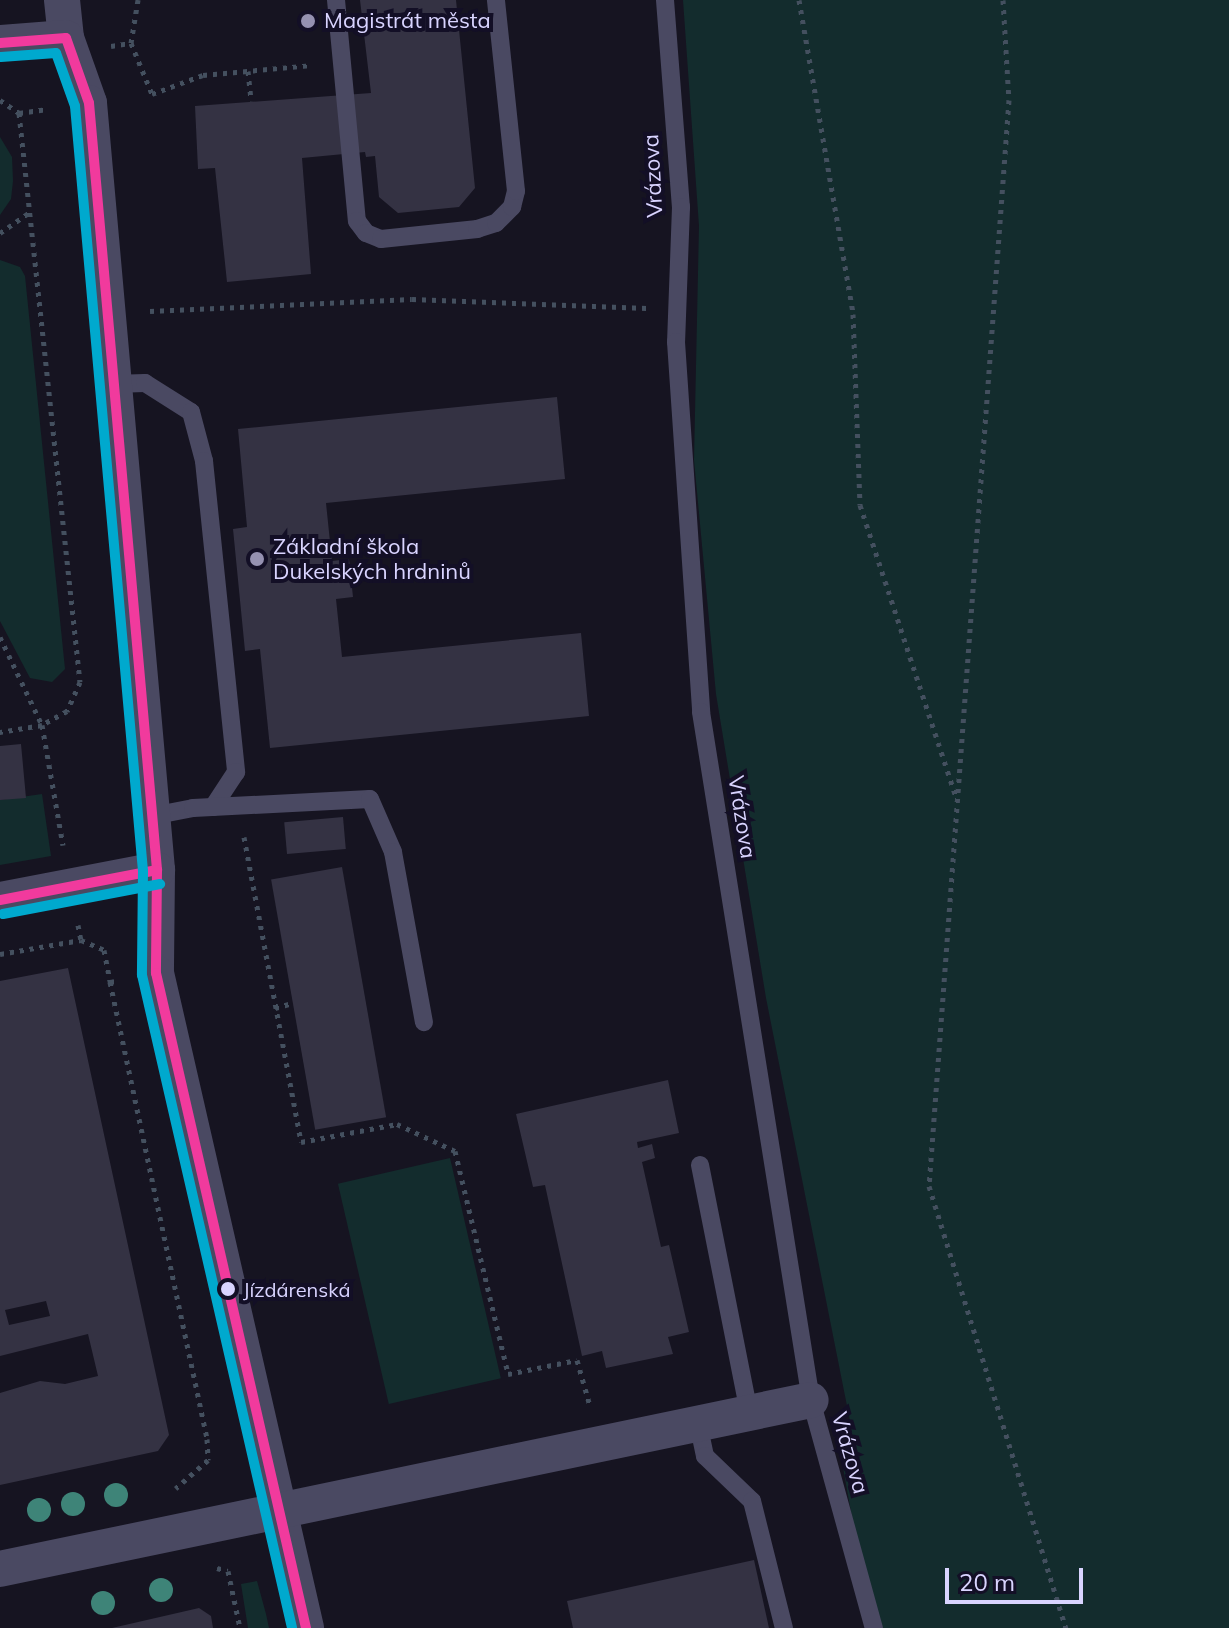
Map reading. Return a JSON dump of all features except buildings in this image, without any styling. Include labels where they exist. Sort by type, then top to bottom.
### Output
[{"type":"street","points":[[62,0],[66,38],[89,103],[157,870],[156,973],[225,1289],[281,1513],[306,1628]]},
{"type":"street","points":[[0,43],[66,38]]},
{"type":"street","points":[[0,900],[157,870]]},
{"type":"street","points":[[0,1569],[281,1513],[324,1500],[811,1400]]},
{"type":"lane","points":[[336,0],[357,221],[366,233],[381,239],[477,229],[496,223],[512,207],[516,191],[496,0]]},
{"type":"lane","name":"Vrázova","points":[[665,0],[681,207],[677,309],[701,712],[811,1400],[874,1628]]},
{"type":"lane","points":[[113,384],[145,383],[191,412],[204,461],[236,772],[213,807]]},
{"type":"lane","points":[[152,816],[213,807],[370,799],[393,852],[424,1022]]},
{"type":"lane","points":[[700,1165],[749,1412]]},
{"type":"lane","points":[[698,1423],[705,1456],[752,1501],[784,1628]]},
{"type":"path","points":[[138,0],[131,43],[152,94],[203,75],[316,64],[315,51]]},
{"type":"path","points":[[799,0],[853,314],[860,505],[959,805]]},
{"type":"path","points":[[1003,0],[1009,100],[929,1186],[1066,1628]]},
{"type":"path","points":[[106,46],[131,43]]},
{"type":"path","points":[[248,71],[251,101]]},
{"type":"path","points":[[0,100],[19,113],[80,682],[67,711],[42,725],[0,732]]},
{"type":"path","points":[[0,233],[30,212]]},
{"type":"path","points":[[137,312],[412,299],[677,309]]},
{"type":"path","points":[[0,637],[42,725],[70,887]]},
{"type":"path","points":[[238,806],[301,1142],[397,1124],[455,1151],[508,1374],[577,1360],[593,1414]]},
{"type":"path","points":[[0,954],[81,940]]},
{"type":"path","points":[[110,982],[207,1439],[208,1460],[171,1491]]},
{"type":"path","points":[[275,1008],[293,1003]]},
{"type":"path","points":[[213,1567],[228,1571],[240,1628]]},
{"type":"green space","points":[[683,0],[1229,0],[1229,1628],[872,1628],[842,1462],[851,1426],[766,998],[716,694],[694,460],[699,226]]},
{"type":"green space","points":[[0,137],[12,157],[13,181],[11,199],[0,215]]},
{"type":"green space","points":[[0,260],[20,267],[25,276],[65,669],[52,682],[30,678],[0,621]]},
{"type":"green space","points":[[42,794],[51,856],[0,865],[0,800]]},
{"type":"green space","points":[[450,1158],[501,1378],[389,1404],[338,1184]]},
{"type":"green space","points":[[257,1581],[269,1628],[248,1628],[241,1584]]},
{"type":"transit line","points":[[0,43],[66,38],[89,103],[157,870],[156,973],[306,1628]]},
{"type":"transit line","points":[[1,57],[56,53],[75,106],[143,871],[142,975],[292,1628]]},
{"type":"transit line","points":[[0,900],[157,870]]},
{"type":"transit line","points":[[3,914],[160,884]]},
{"type":"place","name":"Magistrát města","points":[[308,21]]},
{"type":"place","name":"Základní škola Dukelských hrdninů","points":[[257,559]]},
{"type":"place","name":"Jízdárenská","points":[[228,1289]]}]
